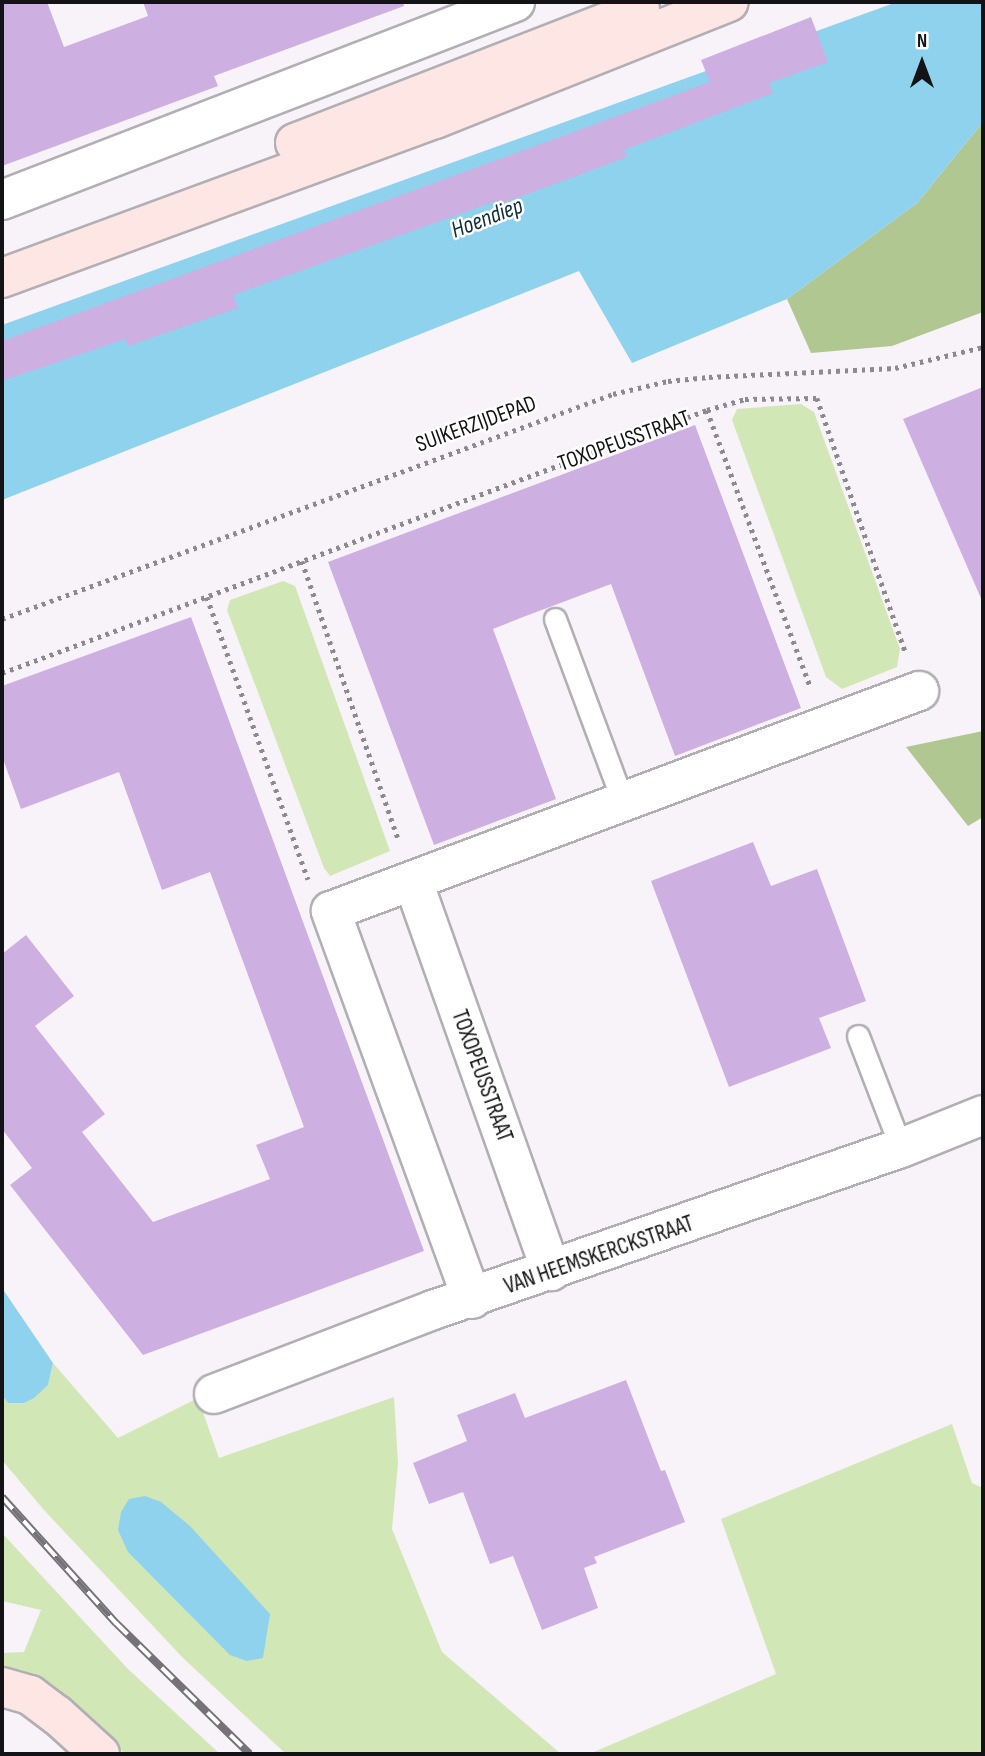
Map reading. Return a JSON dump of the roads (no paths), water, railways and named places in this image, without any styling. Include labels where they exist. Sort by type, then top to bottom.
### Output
[{"type":"main road","points":[[2,253],[416,97],[658,2]]},
{"type":"main road","points":[[2,278],[435,119],[729,2]]},
{"type":"main road","points":[[2,1687],[30,1695],[57,1715],[100,1754]]},
{"type":"street","points":[[2,200],[515,2]]},
{"type":"street","points":[[472,1299],[331,911],[919,691]]},
{"type":"street","name":"TOXOPEUSSTRAAT","points":[[413,881],[551,1271]]},
{"type":"street","name":"VAN HEEMSKERCKSTRAAT","points":[[214,1394],[433,1310],[472,1299],[901,1148],[983,1115]]},
{"type":"lane","points":[[555,619],[624,802]]},
{"type":"lane","points":[[858,1037],[901,1148]]},
{"type":"water","name":"Hoendiep","points":[[897,2],[983,2],[983,122],[917,203],[787,299],[632,363],[579,271],[2,500],[2,325]]},
{"type":"water","points":[[2,1288],[53,1363],[48,1385],[24,1403],[8,1403],[2,1395]]},
{"type":"water","points":[[145,1496],[161,1502],[190,1526],[270,1614],[263,1658],[247,1661],[230,1655],[128,1552],[118,1530],[121,1512],[129,1499]]},
{"type":"railway","points":[[2,1497],[116,1623],[250,1754]]}]
